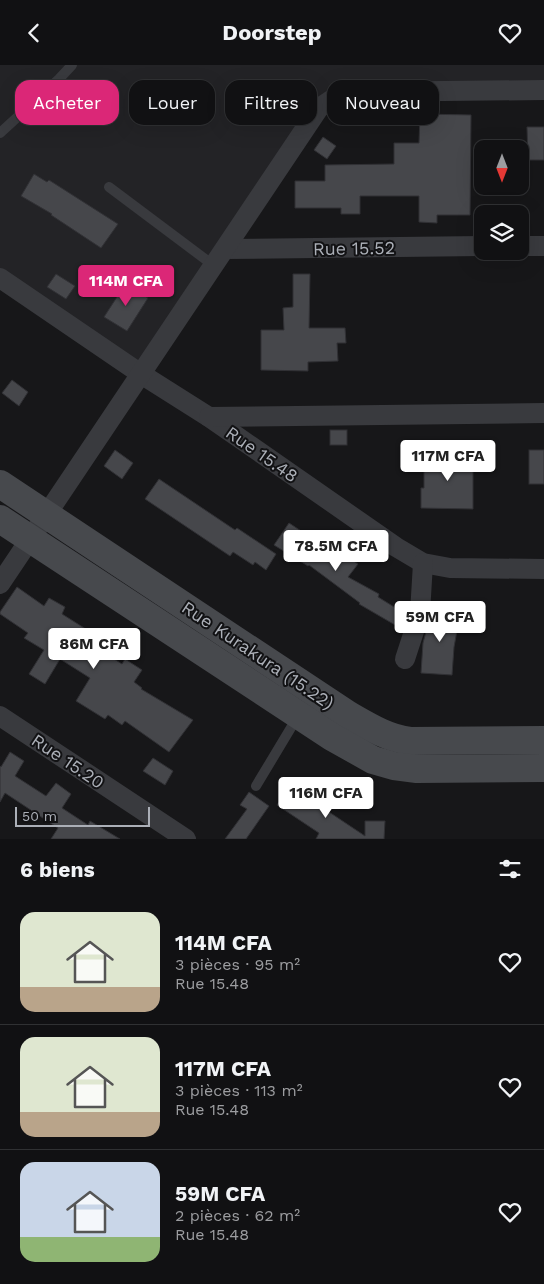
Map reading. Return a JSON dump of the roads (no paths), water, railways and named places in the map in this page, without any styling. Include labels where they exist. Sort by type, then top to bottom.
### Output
[{"type":"main road","name":"Rue Kurakura (15.22)","points":[[0,484],[348,714],[381,733],[395,739],[410,741],[544,740]]},
{"type":"main road","name":"Rue Kurakura (15.22)","points":[[0,519],[332,737],[373,760],[394,766],[416,769],[544,768]]},
{"type":"street","points":[[0,584],[319,108],[331,100],[354,92],[544,90]]},
{"type":"street","points":[[529,246],[544,246]]},
{"type":"street","name":"Rue 15.52","points":[[219,257],[474,247]]},
{"type":"street","name":"Rue 15.48","points":[[0,277],[141,374],[209,417],[396,547],[423,563],[450,568],[544,569]]},
{"type":"street","points":[[209,417],[544,413]]},
{"type":"street","points":[[405,659],[420,613],[423,563]]},
{"type":"street","name":"Rue 15.20","points":[[0,716],[186,839]]},
{"type":"lane","points":[[0,133],[72,65]]},
{"type":"lane","points":[[109,187],[219,257]]},
{"type":"lane","points":[[256,786],[299,715]]}]
